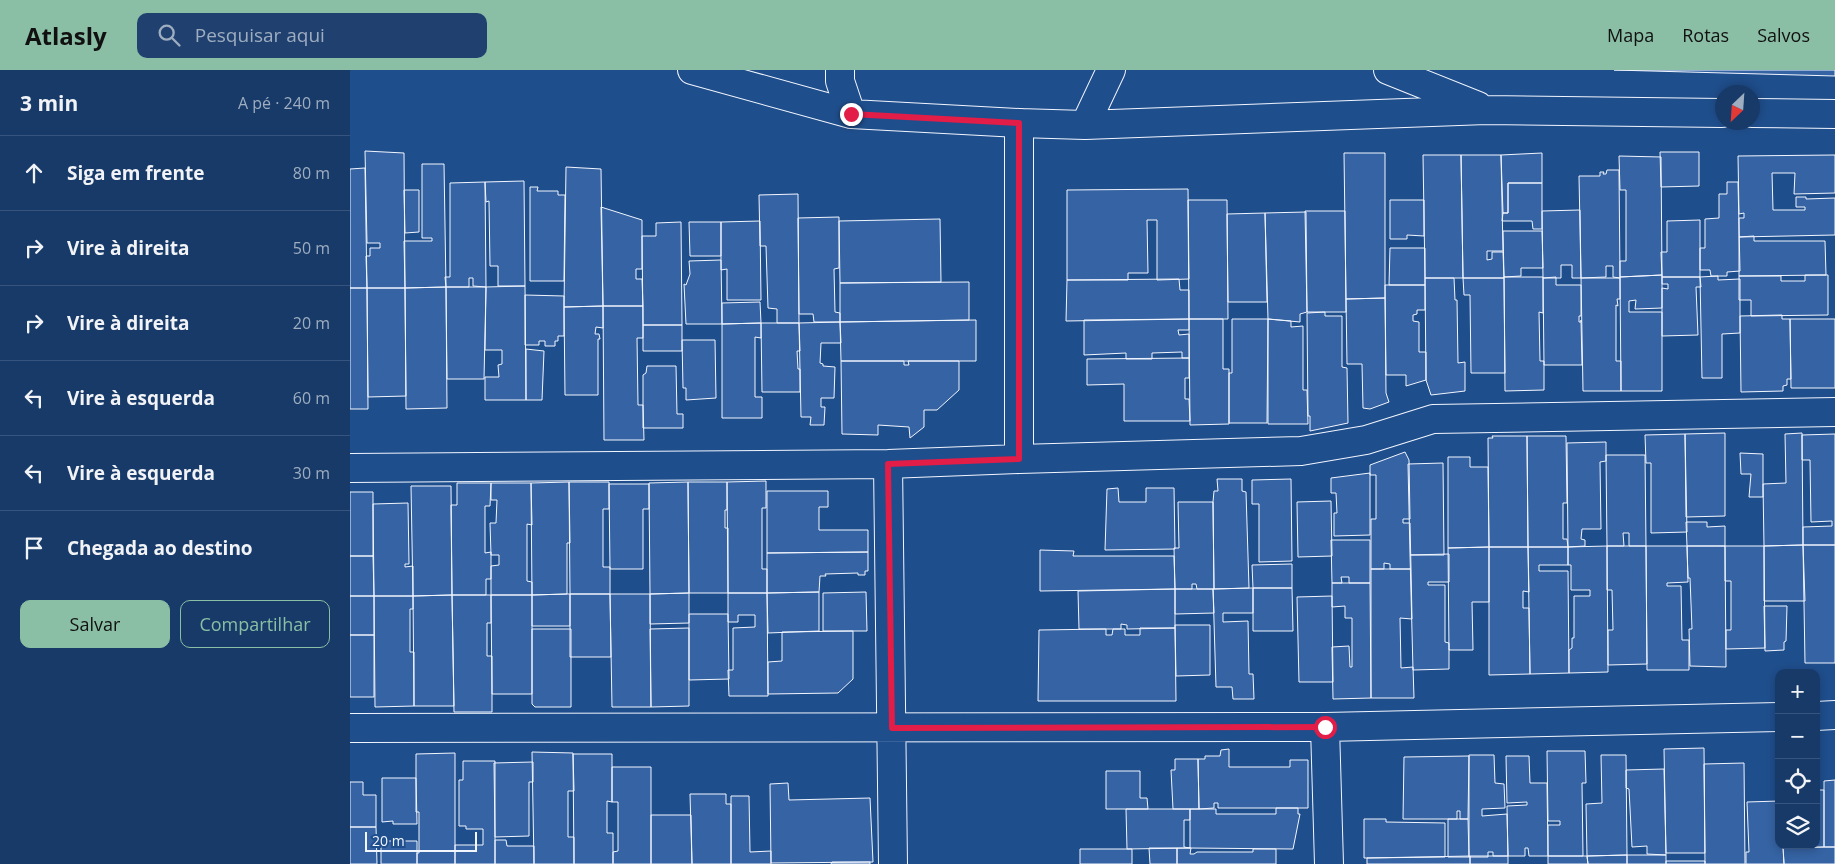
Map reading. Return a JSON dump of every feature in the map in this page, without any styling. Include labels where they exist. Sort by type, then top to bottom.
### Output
[{"type":"street","points":[[692,70],[851,114],[1019,123],[1085,125],[1486,110],[1715,113]]},
{"type":"street","points":[[840,70],[840,81],[851,114]]},
{"type":"street","points":[[1085,125],[1111,70]]},
{"type":"street","points":[[1388,70],[1486,110]]},
{"type":"street","points":[[1760,113],[1835,114]]},
{"type":"street","points":[[1019,123],[1019,459]]},
{"type":"street","points":[[350,468],[888,464],[1302,451],[1366,440],[1433,419],[1835,412]]},
{"type":"street","points":[[888,464],[893,864]]},
{"type":"street","points":[[1820,716],[1835,715]]},
{"type":"street","points":[[350,728],[1325,727],[1775,717]]},
{"type":"street","points":[[1325,727],[1329,864]]},
{"type":"building","points":[[1614,70],[1835,70],[1835,76]]},
{"type":"building","points":[[365,151],[404,153],[405,288],[367,288],[366,256],[370,256],[370,248],[380,248],[380,243],[367,243]]},
{"type":"building","points":[[1660,152],[1699,152],[1699,186],[1661,187]]},
{"type":"building","points":[[1344,153],[1385,153],[1385,298],[1346,299]]},
{"type":"building","points":[[1542,153],[1542,183],[1508,183],[1508,213],[1503,213],[1501,155]]},
{"type":"building","points":[[1423,155],[1461,155],[1463,278],[1425,278]]},
{"type":"building","points":[[1461,155],[1501,155],[1503,251],[1487,251],[1487,260],[1492,259],[1492,252],[1503,252],[1504,278],[1463,278]]},
{"type":"building","points":[[1835,155],[1835,193],[1794,194],[1795,173],[1772,173],[1773,210],[1805,210],[1805,207],[1796,207],[1796,197],[1806,197],[1806,199],[1835,198],[1835,235],[1739,237],[1739,218],[1744,218],[1744,213],[1739,214],[1738,156]]},
{"type":"building","points":[[1619,156],[1661,157],[1662,275],[1620,277],[1620,261],[1626,261],[1626,190],[1620,190]]},
{"type":"building","points":[[422,164],[444,164],[446,287],[405,288],[404,241],[432,241],[432,238],[422,238]]},
{"type":"building","points":[[566,167],[601,169],[603,306],[564,307]]},
{"type":"building","points":[[365,168],[367,288],[350,288],[350,169]]},
{"type":"building","points":[[1607,170],[1619,170],[1620,278],[1613,277],[1613,266],[1606,266],[1606,277],[1581,278],[1579,176],[1600,176],[1600,172],[1606,174]]},
{"type":"building","points":[[524,181],[525,286],[498,286],[498,266],[490,266],[489,201],[486,202],[485,182]]},
{"type":"building","points":[[485,182],[486,287],[473,286],[473,278],[469,278],[469,287],[446,287],[445,277],[450,277],[450,183]]},
{"type":"building","points":[[1727,182],[1738,182],[1740,271],[1727,272],[1727,276],[1711,276],[1710,270],[1700,270],[1700,248],[1705,248],[1705,219],[1719,218],[1719,194],[1727,194]]},
{"type":"building","points":[[1508,183],[1542,183],[1542,229],[1533,229],[1532,221],[1502,221],[1503,213],[1508,213]]},
{"type":"building","points":[[530,187],[538,187],[537,191],[558,191],[558,195],[565,195],[564,281],[530,281]]},
{"type":"building","points":[[1188,189],[1189,279],[1157,280],[1157,220],[1147,220],[1148,273],[1128,273],[1128,280],[1067,280],[1067,190]]},
{"type":"building","points":[[404,190],[419,190],[419,232],[405,233]]},
{"type":"building","points":[[798,194],[799,323],[777,323],[777,309],[768,308],[766,246],[760,246],[759,195]]},
{"type":"building","points":[[1188,200],[1227,200],[1228,319],[1189,319]]},
{"type":"building","points":[[1390,200],[1424,200],[1424,236],[1407,235],[1407,239],[1390,239]]},
{"type":"building","points":[[601,207],[642,220],[642,269],[636,269],[636,279],[642,279],[643,306],[603,306]]},
{"type":"building","points":[[1580,210],[1581,278],[1572,278],[1572,265],[1561,265],[1561,278],[1543,278],[1542,211]]},
{"type":"building","points":[[1305,211],[1345,211],[1346,312],[1307,312]]},
{"type":"building","points":[[1306,212],[1307,312],[1300,314],[1300,322],[1268,319],[1265,213]]},
{"type":"building","points":[[1265,213],[1267,302],[1228,302],[1227,214]]},
{"type":"building","points":[[839,217],[839,268],[834,269],[835,312],[840,313],[840,322],[814,322],[813,314],[799,314],[798,218]]},
{"type":"building","points":[[940,219],[941,282],[840,283],[839,221]]},
{"type":"building","points":[[1700,220],[1700,277],[1662,277],[1661,252],[1667,252],[1667,221]]},
{"type":"building","points":[[760,221],[761,300],[727,300],[727,269],[721,270],[721,222]]},
{"type":"building","points":[[681,222],[682,325],[643,325],[642,236],[656,236],[656,223]]},
{"type":"building","points":[[689,222],[721,222],[721,256],[690,256]]},
{"type":"building","points":[[1503,231],[1542,231],[1543,268],[1521,268],[1521,276],[1504,277]]},
{"type":"building","points":[[1754,236],[1754,241],[1825,241],[1826,275],[1739,276],[1739,237]]},
{"type":"building","points":[[1390,248],[1425,248],[1425,285],[1389,285]]},
{"type":"building","points":[[721,260],[722,324],[686,324],[684,284],[686,285],[690,274],[689,261]]},
{"type":"building","points":[[1662,275],[1662,308],[1635,309],[1636,300],[1629,301],[1629,312],[1662,312],[1662,391],[1621,391],[1620,277]]},
{"type":"building","points":[[1805,275],[1828,275],[1828,315],[1751,316],[1751,300],[1739,300],[1739,276],[1781,276],[1781,281],[1805,281]]},
{"type":"building","points":[[1718,276],[1718,280],[1740,279],[1740,333],[1722,334],[1722,378],[1702,378],[1700,277]]},
{"type":"building","points":[[1504,277],[1543,277],[1543,313],[1539,312],[1540,361],[1544,361],[1544,390],[1505,391]]},
{"type":"building","points":[[1556,277],[1556,285],[1581,285],[1581,316],[1579,316],[1579,322],[1581,320],[1582,365],[1544,365],[1543,278]]},
{"type":"building","points":[[1662,277],[1700,277],[1701,287],[1696,287],[1698,335],[1662,336],[1662,288],[1668,289],[1668,284],[1662,284]]},
{"type":"building","points":[[1425,278],[1454,278],[1455,300],[1457,300],[1458,363],[1465,362],[1465,391],[1431,395],[1426,380]]},
{"type":"building","points":[[1463,278],[1504,278],[1505,373],[1471,373],[1470,295],[1464,295]]},
{"type":"building","points":[[1581,278],[1620,278],[1620,299],[1617,299],[1618,306],[1616,305],[1616,361],[1621,361],[1621,391],[1583,391]]},
{"type":"building","points":[[1179,279],[1180,290],[1189,290],[1189,319],[1066,321],[1067,280]]},
{"type":"building","points":[[969,282],[969,320],[840,322],[840,283]]},
{"type":"building","points":[[1385,285],[1425,285],[1425,310],[1417,310],[1417,314],[1413,315],[1413,321],[1419,322],[1419,352],[1426,352],[1426,380],[1406,386],[1406,375],[1386,375]]},
{"type":"building","points":[[525,286],[526,400],[485,400],[485,377],[499,377],[498,365],[502,364],[502,350],[485,350],[486,287]]},
{"type":"building","points":[[446,287],[486,287],[484,379],[447,379]]},
{"type":"building","points":[[446,287],[447,408],[406,409],[405,288]]},
{"type":"building","points":[[350,288],[367,288],[368,409],[350,409]]},
{"type":"building","points":[[367,288],[405,288],[406,396],[368,397]]},
{"type":"building","points":[[525,295],[564,296],[564,336],[558,336],[555,346],[545,346],[545,341],[539,341],[539,345],[525,345]]},
{"type":"building","points":[[1385,298],[1386,393],[1389,402],[1370,409],[1363,408],[1362,364],[1347,364],[1346,299]]},
{"type":"building","points":[[760,302],[761,323],[722,324],[722,303]]},
{"type":"building","points":[[603,306],[643,306],[643,338],[637,338],[638,405],[643,405],[644,440],[604,440]]},
{"type":"building","points":[[603,306],[603,328],[596,327],[595,334],[599,334],[600,339],[598,339],[598,395],[565,395],[564,307]]},
{"type":"building","points":[[1325,312],[1325,316],[1342,316],[1342,367],[1347,368],[1348,423],[1310,431],[1310,416],[1308,416],[1307,313]]},
{"type":"building","points":[[1782,315],[1782,319],[1790,319],[1791,379],[1787,379],[1787,385],[1783,386],[1783,391],[1741,392],[1740,316]]},
{"type":"building","points":[[1189,319],[1189,330],[1178,330],[1179,335],[1189,334],[1189,358],[1182,358],[1182,352],[1152,353],[1152,359],[1126,359],[1126,353],[1084,355],[1084,320]]},
{"type":"building","points":[[1189,319],[1223,319],[1223,369],[1229,369],[1229,424],[1190,425]]},
{"type":"building","points":[[1232,319],[1268,319],[1267,423],[1229,423],[1229,373],[1232,373]]},
{"type":"building","points":[[1268,319],[1291,321],[1291,327],[1303,326],[1303,390],[1307,390],[1308,424],[1268,424]]},
{"type":"building","points":[[1790,319],[1835,319],[1835,388],[1791,388]]},
{"type":"building","points":[[976,320],[976,361],[841,361],[840,322]]},
{"type":"building","points":[[840,322],[841,343],[821,343],[820,363],[823,366],[835,367],[834,398],[821,398],[821,407],[825,407],[824,425],[810,425],[811,417],[801,417],[799,323]]},
{"type":"building","points":[[761,323],[799,323],[800,351],[797,351],[798,369],[800,369],[800,392],[762,392]]},
{"type":"building","points":[[761,323],[761,338],[755,337],[755,397],[762,397],[762,418],[722,418],[722,324]]},
{"type":"building","points":[[643,325],[682,325],[682,351],[643,351]]},
{"type":"building","points":[[682,340],[715,340],[716,398],[686,400],[686,388],[683,388]]},
{"type":"building","points":[[526,349],[544,351],[542,400],[526,400]]},
{"type":"building","points":[[1189,358],[1189,378],[1185,378],[1185,399],[1189,399],[1190,421],[1124,421],[1124,384],[1087,385],[1087,359]]},
{"type":"building","points":[[841,361],[904,361],[904,365],[909,365],[908,361],[959,361],[959,390],[937,410],[924,410],[924,427],[910,438],[909,427],[878,425],[878,435],[842,434]]},
{"type":"building","points":[[647,366],[676,366],[677,414],[683,414],[683,428],[643,428],[643,375],[646,373]]},
{"type":"building","points":[[1725,433],[1725,516],[1686,517],[1685,434]]},
{"type":"building","points":[[1802,433],[1803,545],[1764,546],[1763,484],[1786,483],[1785,434]]},
{"type":"building","points":[[1685,434],[1687,532],[1651,533],[1651,463],[1646,463],[1645,435]]},
{"type":"building","points":[[1835,434],[1835,545],[1803,545],[1803,527],[1832,526],[1832,521],[1811,522],[1810,460],[1802,460],[1802,435]]},
{"type":"building","points":[[1492,436],[1527,436],[1528,547],[1489,547],[1488,438],[1493,438]]},
{"type":"building","points":[[1527,436],[1566,436],[1567,503],[1563,503],[1563,539],[1567,539],[1568,547],[1528,547]]},
{"type":"building","points":[[1606,442],[1606,461],[1600,462],[1601,529],[1582,529],[1581,539],[1585,540],[1585,546],[1568,547],[1567,443]]},
{"type":"building","points":[[1405,452],[1409,460],[1410,519],[1403,519],[1403,523],[1410,523],[1411,569],[1390,569],[1390,564],[1384,563],[1384,569],[1371,569],[1371,519],[1376,519],[1376,475],[1370,475],[1370,465]]},
{"type":"building","points":[[1740,453],[1763,454],[1763,497],[1749,497],[1751,474],[1741,474]]},
{"type":"building","points":[[1606,455],[1645,455],[1646,546],[1629,546],[1629,533],[1623,533],[1624,546],[1607,546]]},
{"type":"building","points":[[1448,457],[1470,457],[1470,467],[1488,467],[1489,547],[1448,548]]},
{"type":"building","points":[[1443,463],[1444,555],[1410,555],[1408,464]]},
{"type":"building","points":[[1370,473],[1370,535],[1334,536],[1334,513],[1337,513],[1336,493],[1331,493],[1331,478]]},
{"type":"building","points":[[1217,479],[1242,479],[1242,491],[1246,492],[1249,588],[1214,589],[1213,502],[1214,491],[1218,491]]},
{"type":"building","points":[[1291,479],[1292,561],[1259,562],[1259,504],[1252,504],[1252,480]]},
{"type":"building","points":[[766,481],[766,508],[762,508],[762,569],[767,569],[767,593],[728,593],[727,482]]},
{"type":"building","points":[[569,482],[570,543],[567,543],[567,594],[532,595],[531,483]]},
{"type":"building","points":[[569,482],[609,482],[609,509],[603,509],[603,567],[610,567],[610,594],[570,594]]},
{"type":"building","points":[[688,482],[727,482],[725,528],[728,528],[728,593],[689,593]]},
{"type":"building","points":[[688,482],[689,593],[650,594],[649,483]]},
{"type":"building","points":[[457,483],[491,483],[490,506],[485,506],[485,553],[491,552],[491,579],[486,579],[486,595],[452,595],[451,505],[457,505]]},
{"type":"building","points":[[491,483],[531,483],[532,525],[527,524],[527,581],[532,582],[532,595],[491,595],[491,566],[499,565],[499,555],[491,555],[490,523],[496,523],[497,500],[491,500]]},
{"type":"building","points":[[609,484],[649,484],[649,509],[643,509],[643,569],[610,569]]},
{"type":"building","points":[[411,486],[451,486],[452,595],[413,596]]},
{"type":"building","points":[[1118,488],[1119,502],[1146,502],[1146,488],[1174,488],[1175,549],[1105,550],[1107,489]]},
{"type":"building","points":[[767,491],[828,491],[828,507],[819,507],[819,530],[868,530],[868,552],[767,553]]},
{"type":"building","points":[[350,492],[373,492],[373,556],[350,556]]},
{"type":"building","points":[[1331,501],[1332,556],[1298,557],[1297,502]]},
{"type":"building","points":[[1178,502],[1213,502],[1214,589],[1197,589],[1196,584],[1192,584],[1192,589],[1175,589],[1174,548],[1179,548]]},
{"type":"building","points":[[408,503],[409,564],[405,564],[405,567],[413,566],[413,596],[374,596],[373,504]]},
{"type":"building","points":[[1686,522],[1707,522],[1707,527],[1725,526],[1725,546],[1687,546]]},
{"type":"building","points":[[1331,540],[1370,540],[1370,583],[1349,583],[1349,577],[1341,577],[1342,583],[1332,583]]},
{"type":"building","points":[[1803,545],[1805,601],[1764,601],[1764,546]]},
{"type":"building","points":[[1803,545],[1835,545],[1835,663],[1805,663]]},
{"type":"building","points":[[1607,546],[1608,672],[1569,673],[1569,650],[1572,648],[1572,638],[1574,638],[1574,596],[1590,596],[1590,590],[1571,590],[1571,565],[1568,565],[1568,547]]},
{"type":"building","points":[[1607,546],[1646,546],[1647,664],[1608,665],[1608,630],[1613,630],[1612,590],[1607,590]]},
{"type":"building","points":[[1646,546],[1687,546],[1688,582],[1667,583],[1667,586],[1681,586],[1682,640],[1689,640],[1689,670],[1647,670]]},
{"type":"building","points":[[1687,546],[1725,546],[1726,667],[1690,666],[1689,629],[1692,629]]},
{"type":"building","points":[[1725,546],[1764,546],[1765,648],[1726,649],[1726,630],[1731,630],[1731,581],[1725,581]]},
{"type":"building","points":[[1489,547],[1528,547],[1529,592],[1523,591],[1523,608],[1529,608],[1530,674],[1489,675]]},
{"type":"building","points":[[1489,547],[1489,602],[1472,602],[1473,650],[1449,650],[1448,548]]},
{"type":"building","points":[[1528,547],[1568,547],[1568,565],[1539,565],[1539,571],[1568,571],[1569,673],[1530,674]]},
{"type":"building","points":[[1040,550],[1074,551],[1073,556],[1174,556],[1175,589],[1040,591]]},
{"type":"building","points":[[868,552],[868,571],[865,571],[865,575],[858,575],[858,573],[825,574],[826,576],[820,576],[819,592],[767,593],[767,553]]},
{"type":"building","points":[[1449,554],[1449,582],[1428,582],[1428,585],[1445,585],[1445,642],[1449,643],[1449,669],[1413,670],[1410,555]]},
{"type":"building","points":[[350,556],[373,556],[374,596],[350,596]]},
{"type":"building","points":[[1292,564],[1292,588],[1253,588],[1252,565]]},
{"type":"building","points":[[1371,569],[1411,569],[1412,619],[1400,618],[1401,668],[1413,667],[1414,698],[1371,698]]},
{"type":"building","points":[[1332,583],[1370,583],[1371,698],[1333,699],[1332,647],[1349,646],[1350,667],[1352,667],[1352,618],[1345,618],[1345,606],[1332,607]]},
{"type":"building","points":[[1253,588],[1253,613],[1223,613],[1223,622],[1248,621],[1249,674],[1253,674],[1254,699],[1233,699],[1232,687],[1216,687],[1213,589]]},
{"type":"building","points":[[1253,588],[1292,588],[1293,631],[1253,631]]},
{"type":"building","points":[[1175,589],[1175,628],[1127,629],[1127,625],[1121,624],[1121,629],[1079,629],[1078,591]]},
{"type":"building","points":[[1175,589],[1213,589],[1214,613],[1175,614]]},
{"type":"building","points":[[819,592],[819,631],[768,633],[767,593]]},
{"type":"building","points":[[866,592],[867,631],[823,631],[823,593]]},
{"type":"building","points":[[689,593],[689,623],[650,624],[650,594]]},
{"type":"building","points":[[728,593],[767,593],[768,696],[729,696],[728,670],[733,670],[733,628],[755,627],[755,615],[738,615],[738,622],[728,622]]},
{"type":"building","points":[[570,594],[570,626],[532,626],[532,595]]},
{"type":"building","points":[[570,594],[610,594],[611,657],[570,657]]},
{"type":"building","points":[[610,594],[650,594],[651,707],[612,707]]},
{"type":"building","points":[[452,595],[454,706],[414,706],[413,596]]},
{"type":"building","points":[[452,595],[491,595],[491,623],[487,623],[487,656],[492,656],[492,712],[454,712]]},
{"type":"building","points":[[491,595],[532,595],[532,694],[492,694]]},
{"type":"building","points":[[350,596],[374,596],[374,635],[350,635]]},
{"type":"building","points":[[374,596],[413,596],[413,609],[410,609],[410,652],[414,652],[414,706],[375,707]]},
{"type":"building","points":[[1332,596],[1333,682],[1299,682],[1297,597]]},
{"type":"building","points":[[1764,606],[1787,606],[1784,650],[1765,651]]},
{"type":"building","points":[[689,614],[728,614],[729,679],[689,680]]},
{"type":"building","points":[[1175,625],[1210,625],[1210,675],[1176,676]]},
{"type":"building","points":[[689,628],[689,706],[651,707],[650,629]]},
{"type":"building","points":[[1140,628],[1175,628],[1176,701],[1038,701],[1039,630],[1106,629],[1106,635],[1112,635],[1113,629],[1125,629],[1125,635],[1140,635]]},
{"type":"building","points":[[532,629],[571,629],[571,707],[535,707],[532,704]]},
{"type":"building","points":[[853,631],[853,679],[838,693],[768,694],[768,662],[782,661],[782,632]]},
{"type":"building","points":[[350,635],[374,635],[374,697],[350,697]]},
{"type":"building","points":[[1704,748],[1705,853],[1666,853],[1664,749]]},
{"type":"building","points":[[1229,749],[1229,767],[1290,767],[1290,760],[1308,760],[1308,808],[1218,808],[1218,803],[1214,803],[1214,808],[1199,809],[1198,759],[1205,759],[1205,756],[1220,756],[1221,750]]},
{"type":"building","points":[[1547,751],[1585,751],[1586,783],[1582,783],[1583,856],[1548,856],[1548,825],[1560,825],[1560,821],[1548,821]]},
{"type":"building","points":[[532,752],[573,753],[574,791],[568,791],[568,837],[574,837],[574,864],[534,864]]},
{"type":"building","points":[[455,753],[455,864],[417,864],[417,853],[419,853],[419,812],[416,812],[416,754]]},
{"type":"building","points":[[573,754],[612,754],[612,802],[607,801],[607,833],[613,833],[613,864],[574,864]]},
{"type":"building","points":[[1469,755],[1494,755],[1495,783],[1504,784],[1505,808],[1482,809],[1482,816],[1507,814],[1508,856],[1493,856],[1493,852],[1488,852],[1488,857],[1469,857]]},
{"type":"building","points":[[1601,755],[1626,755],[1627,855],[1587,856],[1586,804],[1602,803]]},
{"type":"building","points":[[1469,756],[1468,819],[1460,819],[1460,811],[1457,811],[1457,819],[1403,819],[1404,757]]},
{"type":"building","points":[[1506,756],[1529,756],[1530,783],[1547,783],[1548,856],[1529,856],[1528,848],[1525,848],[1525,856],[1508,856],[1507,806],[1527,805],[1527,802],[1507,803]]},
{"type":"building","points":[[1175,759],[1198,759],[1199,809],[1173,809],[1171,770],[1175,770]]},
{"type":"building","points":[[463,761],[495,761],[495,864],[455,864],[455,845],[483,845],[483,829],[466,829],[466,826],[459,826],[459,780],[463,780]]},
{"type":"building","points":[[533,762],[533,782],[529,782],[529,836],[495,837],[494,763]]},
{"type":"building","points":[[1744,763],[1745,864],[1705,864],[1704,764]]},
{"type":"building","points":[[612,767],[651,767],[651,864],[613,864],[613,852],[618,851],[618,802],[612,802]]},
{"type":"building","points":[[1664,769],[1666,855],[1647,854],[1647,846],[1632,847],[1629,789],[1626,788],[1626,770]]},
{"type":"building","points":[[1106,771],[1140,771],[1140,798],[1147,798],[1148,809],[1106,809]]},
{"type":"building","points":[[382,778],[416,778],[417,824],[393,824],[393,821],[382,822]]},
{"type":"building","points":[[1835,780],[1835,847],[1824,847],[1824,781]]},
{"type":"building","points":[[350,782],[363,782],[363,795],[376,795],[376,827],[350,827]]},
{"type":"building","points":[[788,783],[789,800],[870,798],[873,862],[771,863],[770,784]]},
{"type":"building","points":[[1820,790],[1824,790],[1824,847],[1820,847]]},
{"type":"building","points":[[690,794],[726,794],[726,804],[731,804],[731,864],[692,864]]},
{"type":"building","points":[[731,796],[749,796],[750,852],[771,851],[771,864],[731,864]]},
{"type":"building","points":[[1775,801],[1775,849],[1783,849],[1784,864],[1746,864],[1746,852],[1749,852],[1747,802]]},
{"type":"building","points":[[1276,808],[1298,808],[1298,814],[1300,814],[1293,849],[1190,848],[1190,809],[1216,809],[1216,814],[1276,814]]},
{"type":"building","points":[[1126,809],[1190,809],[1190,820],[1184,820],[1184,847],[1190,848],[1127,849]]},
{"type":"building","points":[[651,815],[691,815],[692,864],[651,864]]},
{"type":"building","points":[[1364,819],[1386,819],[1386,822],[1445,823],[1445,857],[1364,858]]},
{"type":"building","points":[[1448,819],[1468,819],[1469,857],[1448,857]]},
{"type":"building","points":[[350,827],[376,827],[377,864],[350,864]]},
{"type":"building","points":[[495,840],[506,840],[507,846],[534,846],[534,864],[495,864]]},
{"type":"building","points":[[381,841],[417,841],[417,864],[381,864]]},
{"type":"building","points":[[1820,847],[1835,847],[1835,864],[1784,864],[1783,849],[1820,849]]},
{"type":"building","points":[[1149,848],[1177,848],[1177,864],[1150,864]]},
{"type":"building","points":[[1177,848],[1191,848],[1190,854],[1197,852],[1253,852],[1253,849],[1276,849],[1276,864],[1177,864]]},
{"type":"building","points":[[1080,849],[1132,849],[1132,864],[1080,864]]},
{"type":"building","points":[[1627,855],[1627,864],[1588,864],[1587,856]]},
{"type":"building","points":[[1627,855],[1666,855],[1666,864],[1627,864]]},
{"type":"building","points":[[1470,856],[1508,856],[1508,864],[1470,864]]},
{"type":"building","points":[[1470,856],[1470,864],[1367,864],[1367,858]]},
{"type":"building","points":[[1548,856],[1587,856],[1588,864],[1548,864]]},
{"type":"building","points":[[1666,861],[1705,861],[1705,864],[1666,864]]},
{"type":"building","points":[[832,862],[870,862],[870,864],[831,864]]},
{"type":"route","points":[[851,114],[1019,123],[1019,459],[888,464],[892,728],[1325,727]]}]
